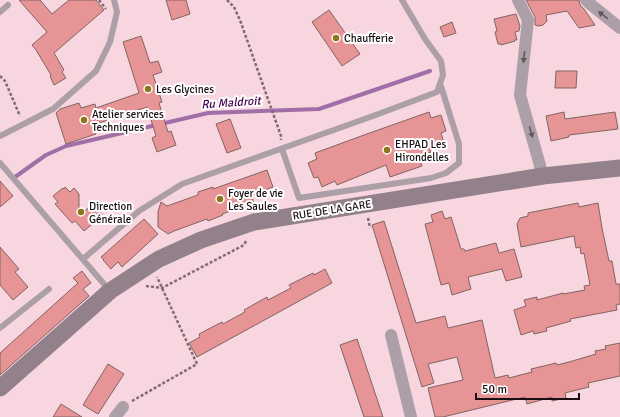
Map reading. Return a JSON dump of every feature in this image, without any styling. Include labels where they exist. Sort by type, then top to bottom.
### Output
[{"type":"street","points":[[518,0],[528,20],[520,95],[543,176]]},
{"type":"street","points":[[586,0],[620,28]]},
{"type":"street","name":"RUE DE LA GARE","points":[[0,388],[110,291],[159,259],[201,240],[254,222],[543,176],[620,168]]},
{"type":"street","points":[[391,335],[411,417]]},
{"type":"street","points":[[115,417],[123,407]]},
{"type":"lane","points":[[0,136],[53,109],[96,70],[110,42],[117,12],[114,0]]},
{"type":"lane","points":[[83,259],[139,210],[182,184],[436,92],[443,75],[441,61],[425,39],[402,0]]},
{"type":"lane","points":[[0,12],[8,5]]},
{"type":"lane","points":[[282,149],[299,198],[431,178],[446,173],[459,163],[459,144],[440,83]]},
{"type":"lane","points":[[0,163],[110,291]]},
{"type":"lane","points":[[0,328],[49,289]]},
{"type":"path","points":[[227,0],[234,7],[240,20],[280,136],[282,149]]},
{"type":"path","points":[[0,76],[5,81],[23,124]]},
{"type":"path","points":[[162,288],[244,245],[254,222]]},
{"type":"path","points":[[123,407],[197,364],[151,264]]},
{"type":"building","points":[[19,0],[40,0],[52,14],[69,0],[96,0],[104,10],[54,53],[64,70],[62,72],[66,78],[54,85],[50,76],[51,75],[32,45],[47,32]]},
{"type":"building","points":[[166,0],[186,0],[190,14],[172,20]]},
{"type":"building","points":[[526,0],[579,0],[580,5],[595,25],[579,28],[567,11],[546,15],[547,21],[543,25],[535,25],[535,17]]},
{"type":"building","name":"Chaufferie","points":[[329,10],[360,54],[342,66],[312,22]]},
{"type":"building","points":[[516,14],[520,26],[519,31],[515,32],[517,40],[501,45],[498,44],[494,19]]},
{"type":"building","points":[[452,22],[456,33],[444,37],[440,27]]},
{"type":"building","points":[[141,36],[150,63],[158,61],[162,72],[153,75],[162,102],[159,103],[168,132],[171,131],[176,145],[157,152],[152,138],[156,136],[147,107],[93,125],[96,134],[66,144],[56,113],[60,109],[79,103],[81,108],[95,104],[96,108],[139,93],[123,42]]},
{"type":"building","points":[[556,71],[577,71],[576,88],[555,88]]},
{"type":"building","name":"EHPAD Les Hirondelles","points":[[429,112],[431,118],[441,115],[446,131],[441,133],[444,143],[430,148],[431,152],[418,156],[422,166],[390,177],[386,165],[337,185],[335,181],[322,187],[318,177],[314,178],[308,163],[317,159],[315,153]]},
{"type":"building","points":[[564,112],[565,119],[615,112],[618,129],[569,135],[569,137],[551,141],[546,116]]},
{"type":"building","points":[[230,119],[241,148],[227,153],[216,124]]},
{"type":"building","name":"Foyer de vie Les Saules","points":[[267,170],[273,187],[251,195],[254,203],[222,214],[223,215],[208,221],[207,219],[168,234],[158,227],[158,212],[161,202],[167,206],[198,195],[198,192],[213,187],[213,189]]},
{"type":"building","points":[[0,181],[13,196],[0,207]]},
{"type":"building","name":"Direction Générale","points":[[65,187],[70,192],[74,188],[79,194],[79,216],[93,204],[103,215],[84,231],[75,221],[72,223],[55,204],[58,202],[53,196]]},
{"type":"building","points":[[578,203],[579,207],[598,203],[609,261],[612,261],[616,284],[620,284],[620,304],[616,305],[617,310],[570,319],[571,321],[546,328],[547,331],[534,334],[533,331],[521,335],[514,310],[526,306],[524,300],[537,297],[537,300],[563,293],[585,290],[584,286],[590,285],[584,253],[581,254],[580,247],[576,248],[574,236],[521,247],[517,224],[520,218],[528,216],[528,213]]},
{"type":"building","points":[[442,211],[445,219],[451,217],[461,249],[464,249],[465,251],[496,243],[499,253],[514,249],[522,277],[506,281],[502,269],[468,277],[471,289],[452,295],[449,283],[441,285],[425,224],[433,222],[431,215]]},
{"type":"building","points":[[144,219],[158,234],[122,267],[118,262],[111,269],[101,257]]},
{"type":"building","points":[[384,221],[416,323],[445,316],[448,328],[482,320],[495,378],[508,375],[509,378],[532,372],[531,369],[556,363],[557,365],[569,362],[596,354],[595,351],[606,349],[605,346],[620,343],[620,376],[588,383],[589,387],[565,393],[566,398],[552,401],[552,397],[527,404],[525,397],[443,417],[435,417],[428,388],[463,380],[457,357],[428,364],[434,383],[422,387],[372,225]]},
{"type":"building","points":[[0,247],[19,269],[15,272],[28,287],[13,300],[0,285]]},
{"type":"building","points":[[325,269],[332,283],[197,357],[189,343],[200,337],[199,334],[222,322],[223,324],[245,312],[244,310],[267,297],[268,300],[291,288],[289,285],[313,273],[314,275]]},
{"type":"building","points":[[82,271],[91,283],[83,289],[89,296],[0,375],[0,353],[78,283],[73,278]]},
{"type":"building","points":[[357,339],[383,417],[364,417],[340,345]]},
{"type":"building","points":[[108,364],[124,374],[98,414],[83,405]]},
{"type":"building","points":[[61,404],[82,417],[53,417]]},
{"type":"waterway","name":"Ru Maldroit","points":[[15,177],[46,155],[66,146],[208,113],[319,109],[430,71]]},
{"type":"place","name":"Chaufferie","points":[[336,38]]},
{"type":"place","name":"Les Glycines","points":[[148,89]]},
{"type":"place","name":"Atelier services Techniques","points":[[84,120]]},
{"type":"place","name":"EHPAD Les Hirondelles","points":[[387,150]]},
{"type":"place","name":"Foyer de vie Les Saules","points":[[220,199]]},
{"type":"place","name":"Direction Générale","points":[[81,212]]}]
